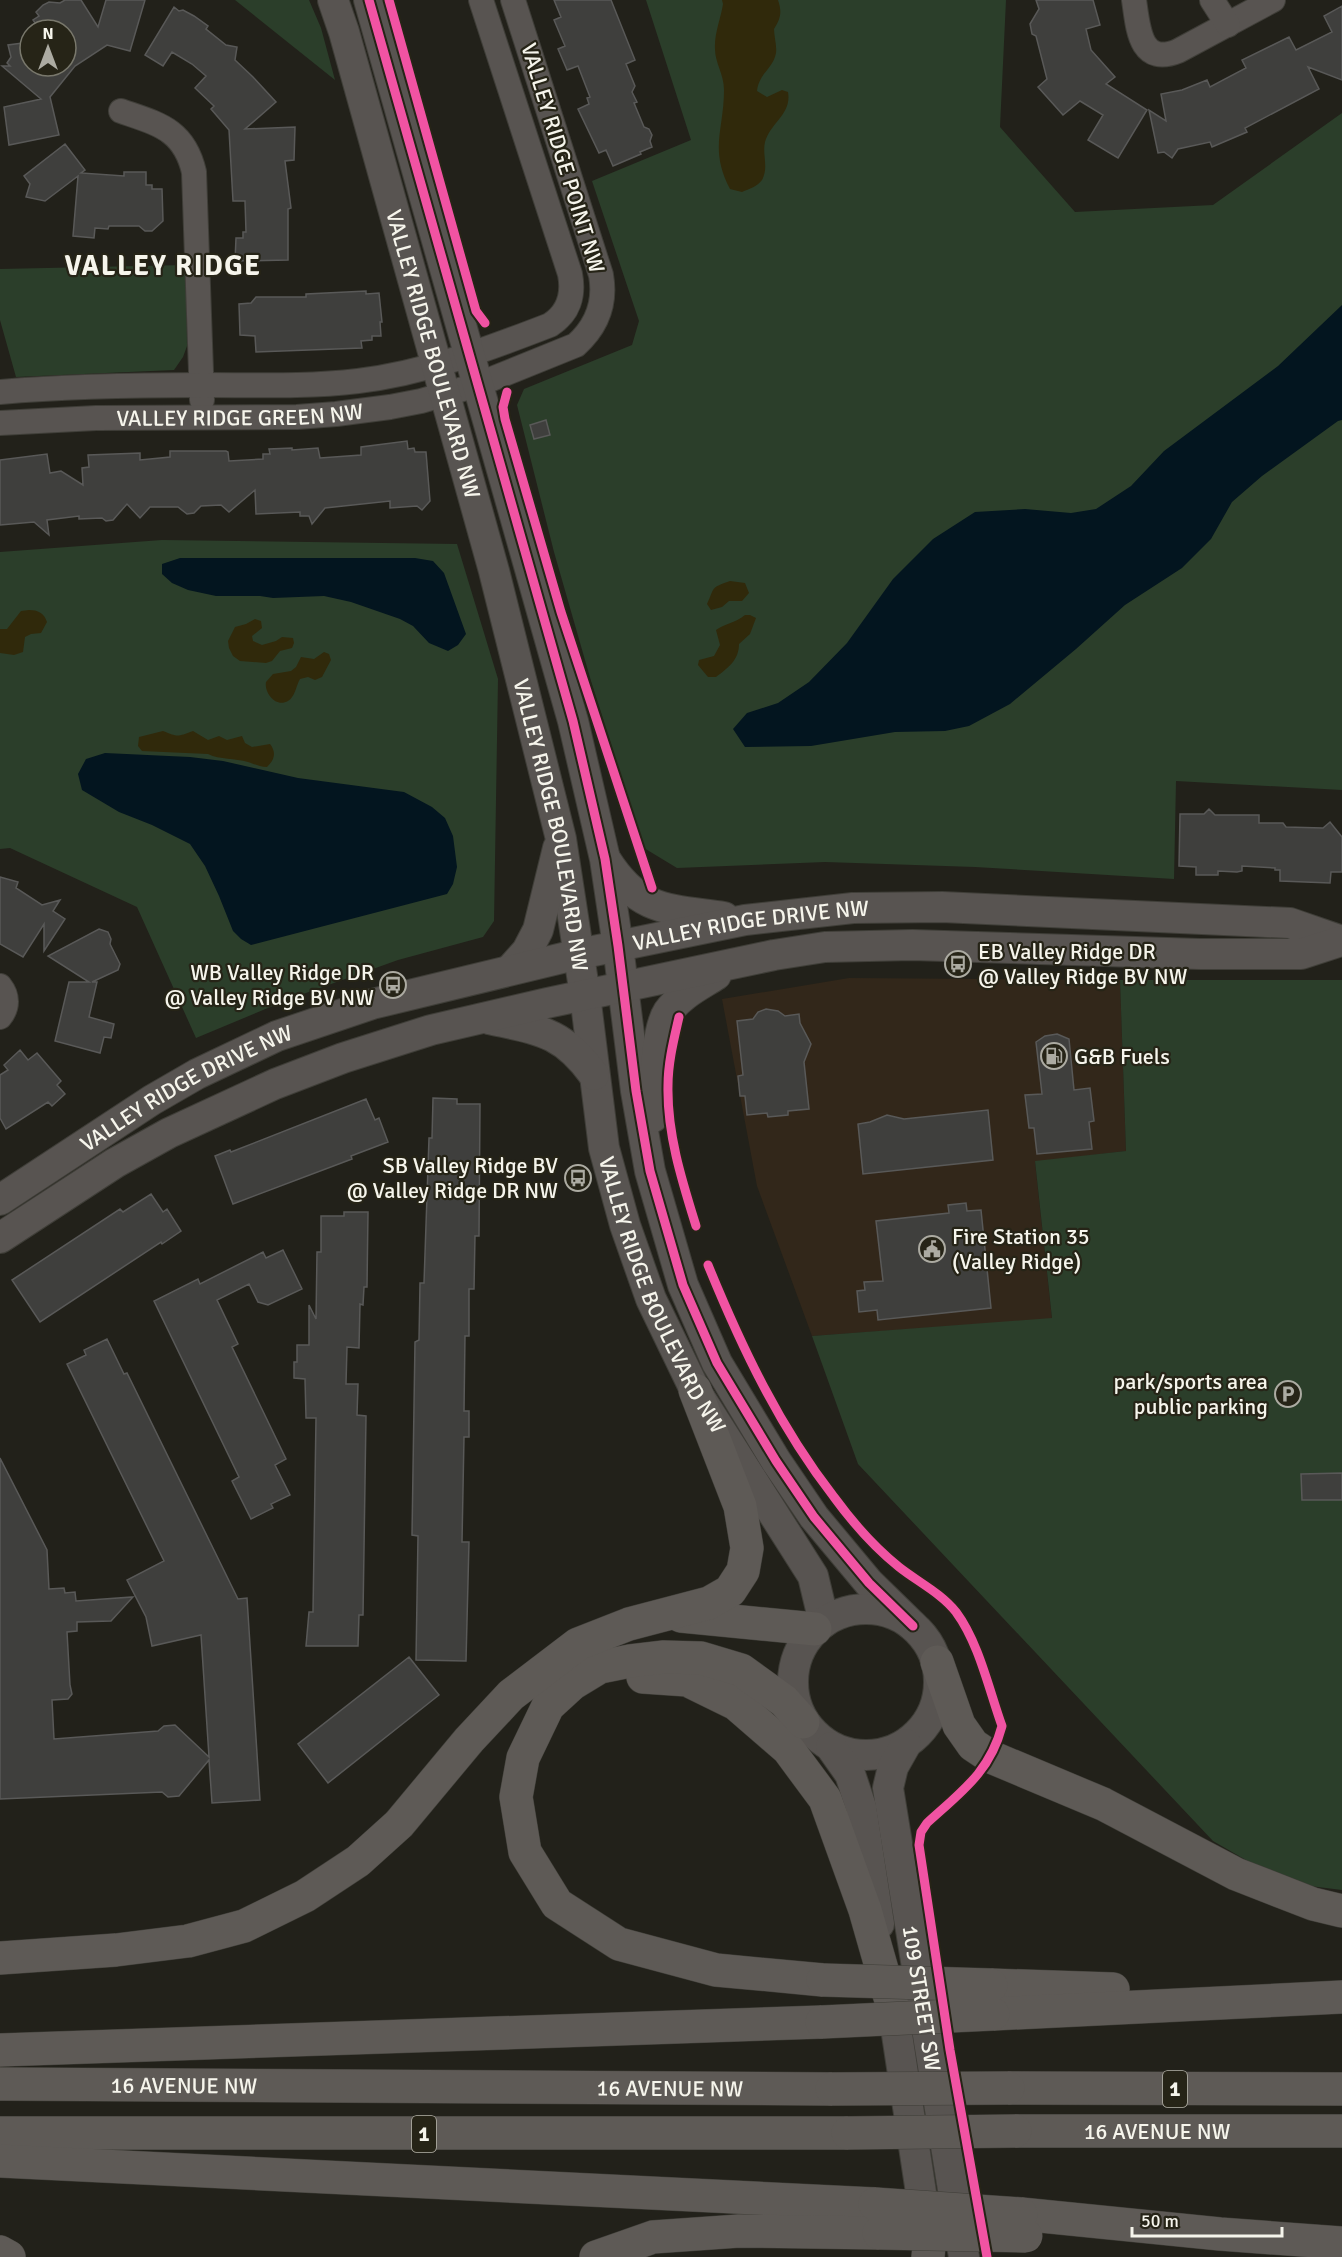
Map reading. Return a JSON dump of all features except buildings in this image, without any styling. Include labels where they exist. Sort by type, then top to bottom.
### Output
[{"type":"highway","points":[[0,1958],[116,1950],[188,1941],[244,1926],[295,1901],[358,1861],[399,1824],[469,1740],[521,1688],[578,1644],[628,1624],[709,1603],[730,1591],[743,1571],[747,1548],[740,1506],[695,1390]]},
{"type":"highway","points":[[665,1614],[820,1625]]},
{"type":"highway","points":[[803,1722],[784,1701],[741,1670],[701,1658],[664,1657],[600,1667],[572,1684],[548,1706],[523,1758],[516,1797],[525,1852],[557,1904],[619,1944],[716,1970],[992,1999],[1342,1997]]},
{"type":"highway","points":[[937,1662],[959,1725],[973,1745],[991,1757],[1103,1804],[1236,1874],[1313,1904],[1342,1911]]},
{"type":"highway","points":[[572,1684],[630,1676],[687,1680],[736,1704],[788,1749],[825,1799],[865,1910],[893,2008]]},
{"type":"highway","points":[[0,2050],[822,2022],[992,1999]]},
{"type":"highway","name":"16 AVENUE NW","points":[[0,2084],[832,2089],[1342,2089]]},
{"type":"highway","name":"16 AVENUE NW","points":[[0,2133],[1342,2131]]},
{"type":"highway","points":[[0,2161],[877,2219],[1220,2234],[1342,2243]]},
{"type":"highway","points":[[596,2257],[653,2237],[877,2219]]},
{"type":"highway","points":[[0,2252],[9,2257]]},
{"type":"street","name":"VALLEY RIDGE BOULEVARD NW","points":[[333,0],[494,571],[561,839],[585,995],[604,1148],[625,1225],[651,1299],[695,1390],[813,1576],[820,1625]]},
{"type":"street","name":"VALLEY RIDGE BOULEVARD NW","points":[[369,0],[573,721],[605,859],[624,987],[636,1091],[650,1171],[683,1285],[717,1363],[776,1461],[814,1517],[869,1583],[913,1626]]},
{"type":"street","name":"VALLEY RIDGE POINT NW","points":[[481,0],[570,274],[572,286],[568,305],[597,317]]},
{"type":"street","name":"VALLEY RIDGE POINT NW","points":[[477,385],[566,351],[584,337],[597,317],[603,292],[601,275],[513,0]]},
{"type":"street","points":[[1134,0],[1139,35],[1143,43],[1155,53],[1171,54],[1272,0]]},
{"type":"street","points":[[1212,0],[1228,25]]},
{"type":"street","points":[[121,111],[163,125],[176,136],[190,155],[194,172],[202,416]]},
{"type":"street","points":[[469,355],[550,325],[558,320],[568,305]]},
{"type":"street","name":"VALLEY RIDGE GREEN NW","points":[[0,392],[55,388],[319,384],[360,380],[437,365],[469,355]]},
{"type":"street","name":"VALLEY RIDGE GREEN NW","points":[[0,423],[96,417],[297,417],[336,414],[390,408],[477,385]]},
{"type":"street","points":[[510,970],[527,951],[538,930],[561,839]]},
{"type":"street","points":[[605,859],[616,876],[631,892],[651,904],[669,909],[745,920]]},
{"type":"street","name":"VALLEY RIDGE DRIVE NW","points":[[0,1200],[152,1100],[234,1055],[278,1036],[372,1004],[579,954],[745,920],[853,908],[961,907],[1290,923],[1342,941]]},
{"type":"street","name":"VALLEY RIDGE DRIVE NW","points":[[0,1238],[115,1163],[228,1104],[310,1070],[431,1030],[585,995],[806,949],[861,946],[1301,954],[1342,941]]},
{"type":"street","points":[[650,1171],[655,1078],[662,1028],[668,1012],[683,995],[736,963]]},
{"type":"street","points":[[0,986],[6,997],[6,1003],[0,1017]]},
{"type":"street","points":[[483,1018],[522,1026],[559,1039],[579,1054],[594,1074]]},
{"type":"street","points":[[860,1609],[879,1610],[897,1616],[913,1626],[927,1642],[937,1662],[938,1690],[931,1717],[920,1732],[906,1744],[888,1752],[869,1756],[849,1754],[831,1747],[815,1736],[803,1722],[792,1690],[797,1657],[804,1642],[820,1625],[841,1613],[860,1609]]},
{"type":"street","name":"109 STREET SW","points":[[906,1744],[893,1767],[888,1788],[964,2257]]},
{"type":"street","name":"109 STREET SW","points":[[831,1747],[850,1774],[861,1807],[929,2253]]},
{"type":"shaded area","points":[[849,978],[1120,980],[1126,1151],[1035,1162],[1052,1319],[812,1336],[757,1186],[722,999]]},
{"type":"green space","points":[[235,0],[309,0],[321,28],[335,80]]},
{"type":"green space","points":[[646,0],[1006,0],[1000,127],[1075,212],[1213,205],[1342,113],[1342,790],[1176,781],[1174,879],[975,867],[825,862],[677,868],[644,848],[591,681],[554,552],[517,405],[524,389],[632,345],[639,321],[592,181],[691,140]]},
{"type":"green space","points":[[186,265],[187,346],[174,370],[16,377],[0,320],[0,269]]},
{"type":"green space","points":[[162,540],[457,544],[498,679],[494,921],[483,937],[398,960],[292,998],[196,1038],[137,907],[10,848],[0,849],[0,552]]},
{"type":"green space","points":[[1120,980],[1342,980],[1342,1890],[1286,1883],[1213,1841],[858,1464],[812,1336],[1052,1318],[1035,1161],[1126,1151]]},
{"type":"sand","points":[[722,0],[778,0],[780,8],[780,15],[774,29],[776,53],[760,80],[757,91],[767,97],[782,90],[788,92],[787,106],[765,142],[765,170],[762,180],[756,186],[742,192],[730,189],[720,162],[719,140],[724,90],[715,54],[715,43]]},
{"type":"sand","points":[[730,581],[745,583],[749,593],[742,601],[729,601],[722,607],[711,610],[707,604],[714,589]]},
{"type":"sand","points":[[29,610],[40,613],[46,619],[47,622],[41,633],[25,637],[23,652],[14,655],[0,653],[0,629],[7,629],[21,611]]},
{"type":"sand","points":[[745,615],[756,618],[750,634],[739,644],[737,655],[729,667],[716,677],[708,677],[698,665],[699,660],[714,656],[720,645],[716,630]]},
{"type":"sand","points":[[255,619],[261,621],[262,628],[252,636],[253,641],[262,645],[282,637],[293,638],[292,648],[280,651],[272,661],[266,663],[240,661],[233,656],[228,641],[235,627]]},
{"type":"sand","points":[[324,652],[329,654],[331,660],[322,677],[315,680],[308,677],[300,679],[294,694],[284,703],[275,701],[269,695],[266,682],[273,674],[291,671],[301,657],[314,659]]},
{"type":"sand","points":[[163,731],[178,736],[193,731],[208,740],[219,736],[227,740],[242,736],[245,743],[252,747],[270,744],[274,756],[267,767],[264,767],[208,754],[142,751],[138,746],[139,737]]},
{"type":"water","points":[[1342,305],[1342,420],[1262,476],[1232,502],[1211,539],[1182,568],[1125,605],[1010,704],[969,726],[945,731],[895,732],[811,746],[745,747],[733,729],[747,713],[778,703],[809,682],[847,643],[893,579],[933,539],[975,512],[1025,509],[1071,513],[1096,509],[1131,486],[1164,451],[1278,366]]},
{"type":"water","points":[[180,558],[415,558],[433,561],[444,573],[466,634],[458,645],[448,651],[429,643],[413,626],[400,619],[351,602],[324,596],[273,598],[216,596],[188,590],[172,583],[162,574],[162,564]]},
{"type":"water","points":[[105,753],[223,761],[298,778],[404,792],[432,807],[445,818],[453,836],[457,867],[453,884],[447,894],[251,945],[233,931],[205,866],[190,844],[119,812],[82,790],[78,774],[86,759]]},
{"type":"cycle path","points":[[369,0],[573,721],[605,859],[636,1091],[650,1171],[683,1285],[717,1363],[776,1461],[814,1517],[869,1583],[913,1626]]},
{"type":"cycle path","points":[[389,0],[476,311],[485,323]]},
{"type":"cycle path","points":[[507,392],[503,407],[505,419],[561,612],[652,888]]},
{"type":"cycle path","points":[[679,1017],[669,1068],[668,1104],[676,1157],[696,1226]]},
{"type":"cycle path","points":[[708,1265],[763,1386],[814,1470],[872,1543],[899,1567],[943,1599],[964,1624],[983,1667],[1002,1726],[997,1742],[982,1769],[963,1791],[927,1823],[921,1832],[919,1845],[950,2050],[987,2257]]},
{"type":"place","name":"EB Valley Ridge DR @ Valley Ridge BV NW","points":[[958,964]]},
{"type":"place","name":"WB Valley Ridge DR @ Valley Ridge BV NW","points":[[393,985]]},
{"type":"place","name":"G&B Fuels","points":[[1054,1056]]},
{"type":"place","name":"SB Valley Ridge BV @ Valley Ridge DR NW","points":[[578,1178]]},
{"type":"place","name":"Fire Station 35 (Valley Ridge)","points":[[932,1249]]},
{"type":"place","name":"park/sports area public parking","points":[[1288,1394]]},
{"type":"district","name":"VALLEY RIDGE","points":[[163,266]]}]
